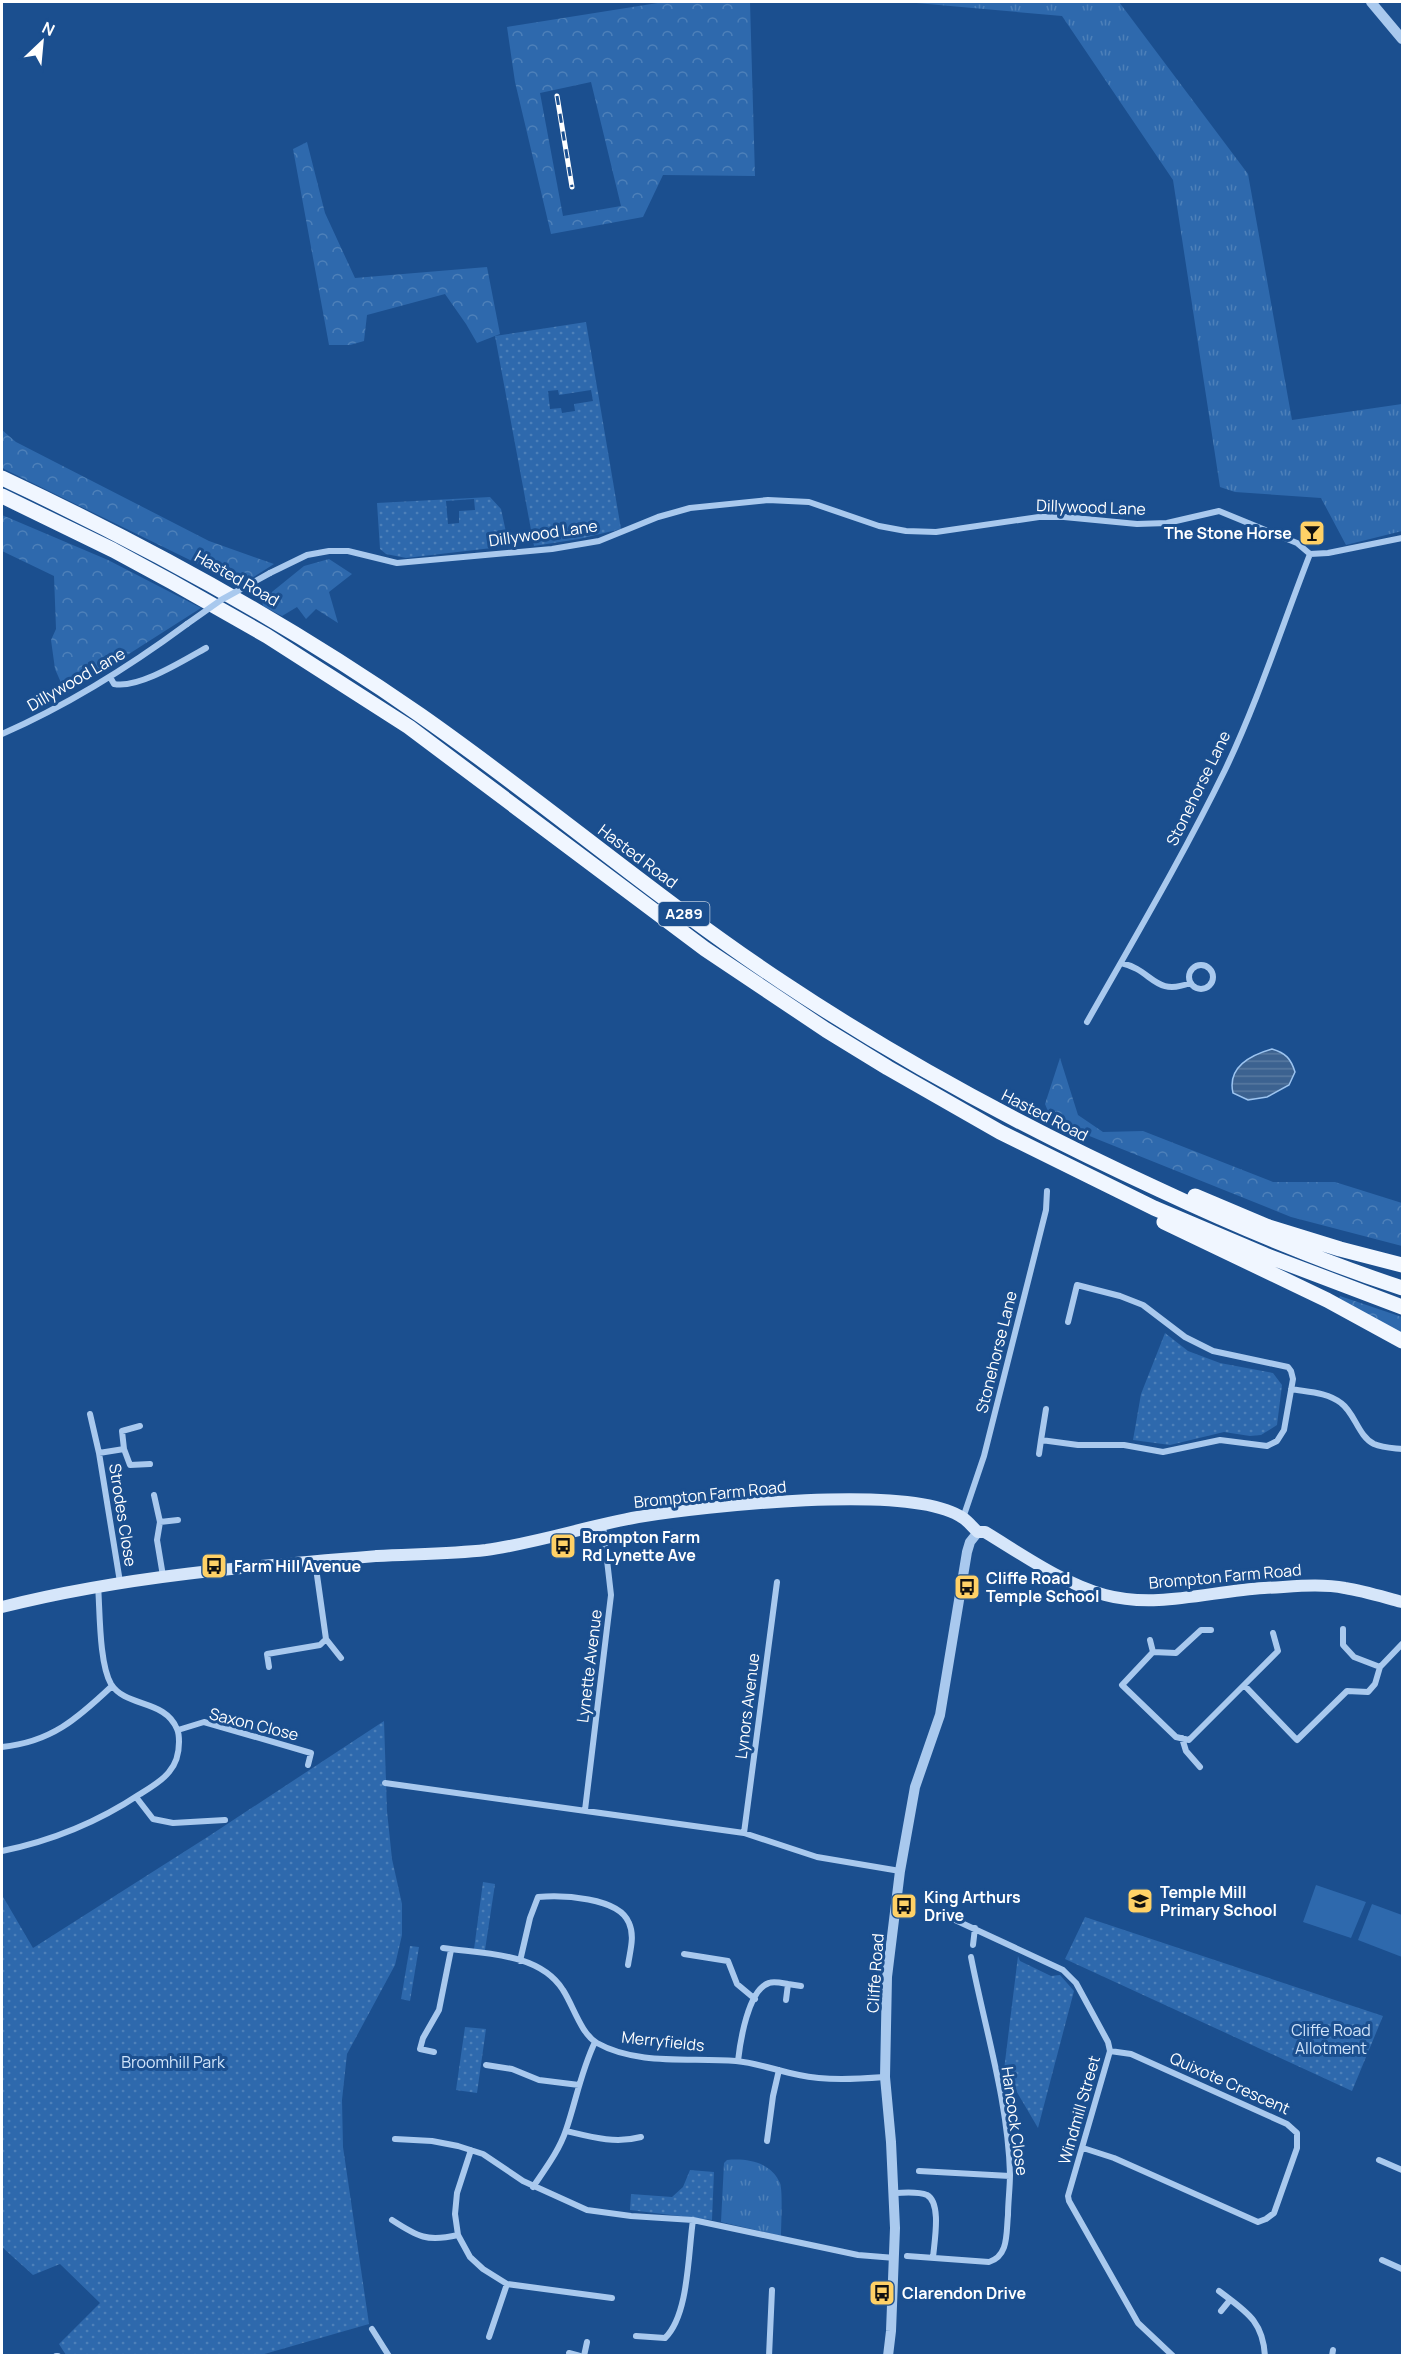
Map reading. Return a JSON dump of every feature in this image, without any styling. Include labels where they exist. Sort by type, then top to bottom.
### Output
[{"type":"main road","name":"Hasted Road","points":[[2,478],[180,566],[276,621],[426,720],[654,892],[750,961],[878,1043],[965,1094],[1034,1130],[1232,1223],[1402,1288]]},
{"type":"main road","name":"Hasted Road","points":[[2,496],[113,550],[267,636],[409,728],[733,968],[879,1063],[1000,1132],[1154,1208],[1346,1287],[1402,1307]]},
{"type":"main road","points":[[1034,1130],[1266,1226],[1332,1247],[1402,1265]]},
{"type":"main road","points":[[1000,1132],[1106,1193],[1327,1300],[1402,1341]]},
{"type":"main road","name":"Brompton Farm Road","points":[[2,1608],[98,1585],[163,1576],[315,1561],[488,1549],[637,1518],[718,1507],[826,1500],[877,1500],[925,1505],[963,1518],[978,1532],[985,1532],[1057,1575],[1085,1588],[1125,1599],[1176,1599],[1263,1588],[1315,1585],[1344,1587],[1402,1602]]},
{"type":"street","points":[[1371,2],[1402,39]]},
{"type":"street","name":"Dillywood Lane","points":[[2,734],[31,721],[110,677],[221,600],[307,555],[329,551],[348,551],[397,563],[552,549],[599,541],[658,517],[690,508],[768,500],[809,502],[886,527],[906,531],[936,532],[1039,517],[1137,524],[1167,523],[1219,511],[1297,543],[1310,554]]},
{"type":"street","points":[[1310,554],[1328,553],[1402,538]]},
{"type":"street","name":"Stonehorse Lane","points":[[1087,1023],[1184,850],[1226,768],[1310,554]]},
{"type":"street","points":[[110,677],[114,684],[123,686],[156,674],[206,648]]},
{"type":"street","points":[[1121,963],[1134,966],[1160,986],[1176,988],[1191,983]]},
{"type":"street","points":[[1197,965],[1207,966],[1212,972],[1213,981],[1207,988],[1197,988],[1191,983],[1190,973],[1197,965]]},
{"type":"street","name":"Stonehorse Lane","points":[[963,1518],[984,1456],[1047,1210],[1047,1191]]},
{"type":"street","points":[[1041,1440],[1077,1445],[1124,1446],[1163,1452],[1220,1440],[1267,1446],[1277,1441],[1282,1433],[1293,1375],[1288,1367],[1208,1350],[1185,1337],[1147,1308],[1120,1296],[1077,1285],[1068,1322]]},
{"type":"street","points":[[1291,1389],[1323,1394],[1336,1400],[1349,1411],[1371,1442],[1402,1449]]},
{"type":"street","points":[[1039,1454],[1046,1409]]},
{"type":"street","name":"Strodes Close","points":[[90,1414],[99,1453],[120,1582]]},
{"type":"street","name":"Strodes Close","points":[[131,1420],[136,1427],[122,1431],[124,1449],[130,1465],[142,1468],[150,1464]]},
{"type":"street","name":"Strodes Close","points":[[99,1453],[124,1449]]},
{"type":"street","points":[[154,1495],[160,1522],[157,1540],[163,1576]]},
{"type":"street","points":[[160,1522],[178,1520]]},
{"type":"street","name":"Lynette Avenue","points":[[585,1810],[611,1595],[603,1525]]},
{"type":"street","name":"Cliffe Road","points":[[888,2355],[895,2258],[894,2193],[885,2077],[887,1977],[900,1871],[915,1787],[940,1715],[967,1552],[970,1542],[978,1532]]},
{"type":"street","points":[[315,1561],[326,1639],[341,1658]]},
{"type":"street","name":"Lynors Avenue","points":[[744,1833],[777,1582]]},
{"type":"street","points":[[2,1851],[22,1847],[76,1829],[136,1797],[170,1772],[179,1749],[178,1730],[166,1714],[156,1707],[124,1696],[112,1686],[105,1670],[98,1585]]},
{"type":"street","points":[[1343,1629],[1343,1645],[1354,1657],[1380,1667]]},
{"type":"street","points":[[1211,1630],[1201,1630],[1176,1653],[1153,1652],[1122,1685],[1176,1737],[1189,1740],[1278,1651],[1273,1633]]},
{"type":"street","points":[[269,1667],[267,1654],[320,1645],[326,1639]]},
{"type":"street","points":[[1150,1640],[1153,1652]]},
{"type":"street","points":[[1244,1685],[1298,1740],[1347,1691],[1368,1692],[1375,1684],[1380,1667],[1402,1644]]},
{"type":"street","points":[[2,1747],[25,1745],[55,1732],[94,1704],[112,1686]]},
{"type":"street","name":"Saxon Close","points":[[178,1730],[204,1722],[242,1732],[311,1753],[308,1765]]},
{"type":"street","points":[[1182,1738],[1186,1751],[1200,1767]]},
{"type":"street","points":[[385,1783],[744,1833],[826,1859],[900,1871]]},
{"type":"street","points":[[136,1797],[153,1819],[173,1823],[225,1820]]},
{"type":"street","points":[[520,1961],[525,1936],[538,1897],[553,1896],[599,1902],[613,1906],[622,1913],[629,1921],[632,1935],[628,1965]]},
{"type":"street","name":"Windmill Street","points":[[955,1920],[1063,1970],[1076,1983],[1108,2042],[1110,2051],[1068,2196],[1072,2210],[1138,2323],[1173,2355]]},
{"type":"street","points":[[973,1945],[975,1928]]},
{"type":"street","points":[[443,1948],[520,1961],[547,1971],[563,1990],[578,2019],[595,2042],[585,2062],[566,2131],[534,2187]]},
{"type":"street","points":[[434,2052],[420,2049],[423,2038],[439,2010],[451,1950]]},
{"type":"street","points":[[684,1954],[728,1961],[737,1984],[755,1999]]},
{"type":"street","name":"Hancock Close","points":[[907,2256],[989,2262],[999,2257],[1006,2244],[1010,2176],[1000,2091],[971,1957]]},
{"type":"street","points":[[738,2061],[740,2039],[746,2017],[766,1983],[801,1986]]},
{"type":"street","points":[[786,2000],[788,1984]]},
{"type":"street","name":"Merryfields","points":[[595,2042],[618,2053],[665,2059],[738,2061],[800,2076],[885,2077]]},
{"type":"street","name":"Quixote Crescent","points":[[1083,2148],[1114,2158],[1258,2222],[1266,2220],[1274,2213],[1297,2148],[1297,2133],[1287,2124],[1131,2054],[1110,2051]]},
{"type":"street","points":[[486,2065],[512,2069],[539,2080],[579,2085]]},
{"type":"street","points":[[767,2141],[779,2070]]},
{"type":"street","points":[[566,2131],[604,2140],[628,2141],[641,2137]]},
{"type":"street","points":[[395,2139],[432,2141],[483,2154],[534,2187],[587,2210],[693,2220],[858,2255],[895,2258]]},
{"type":"street","points":[[471,2150],[457,2193],[455,2214],[458,2235],[470,2257],[483,2269],[507,2284],[612,2298]]},
{"type":"street","points":[[1379,2160],[1402,2170]]},
{"type":"street","points":[[919,2171],[1010,2176]]},
{"type":"street","points":[[894,2193],[919,2193],[933,2200],[936,2209],[933,2258]]},
{"type":"street","points":[[392,2220],[419,2237],[431,2240],[458,2235]]},
{"type":"street","points":[[636,2336],[665,2338],[674,2330],[684,2287],[693,2220]]},
{"type":"street","points":[[1382,2260],[1402,2269]]},
{"type":"street","points":[[489,2337],[507,2284]]},
{"type":"street","points":[[769,2355],[772,2290]]},
{"type":"street","points":[[1219,2291],[1249,2314],[1256,2323],[1263,2338],[1265,2355]]},
{"type":"street","points":[[1221,2311],[1230,2300]]},
{"type":"street","points":[[372,2329],[389,2355]]},
{"type":"street","points":[[569,2353],[582,2355],[587,2342]]},
{"type":"green space","points":[[664,2],[750,2],[755,176],[663,175],[643,217],[551,234],[515,82],[507,27]],"holes":[[[591,82],[621,206],[563,216],[540,93]]]},
{"type":"green space","points":[[905,2],[1119,2],[1248,174],[1292,420],[1402,404],[1402,531],[1346,545],[1321,498],[1235,492],[1220,487],[1173,180],[1062,16]]},
{"type":"green space","points":[[307,142],[325,213],[355,278],[487,267],[500,334],[477,343],[445,294],[367,315],[364,341],[350,345],[329,345],[293,149]]},
{"type":"green space","points":[[586,322],[621,529],[534,546],[495,336]],"holes":[[[558,390],[559,395],[591,390],[593,401],[574,404],[575,411],[562,413],[561,408],[550,409],[548,391]]]},
{"type":"green space","points":[[2,430],[16,442],[209,541],[274,564],[241,585],[2,468]]},
{"type":"green space","points":[[490,497],[501,509],[509,546],[406,558],[386,554],[380,549],[377,503]],"holes":[[[474,499],[475,510],[459,511],[459,523],[448,524],[446,501]]]},
{"type":"green space","points":[[2,515],[108,560],[201,608],[66,694],[55,669],[51,640],[56,629],[54,576],[2,551]]},
{"type":"green space","points":[[329,559],[352,574],[329,592],[338,623],[316,609],[306,619],[297,607],[282,616],[263,606],[262,600],[304,566]]},
{"type":"green space","points":[[1060,1058],[1078,1115],[1103,1132],[1143,1131],[1273,1182],[1335,1182],[1402,1203],[1402,1246],[1291,1217],[1052,1121],[1045,1104]]},
{"type":"green space","points":[[1340,1296],[1402,1317],[1402,1338],[1338,1301]]},
{"type":"green space","points":[[1165,1333],[1188,1351],[1220,1363],[1273,1373],[1282,1385],[1277,1425],[1261,1435],[1250,1436],[1224,1432],[1170,1445],[1133,1440],[1141,1394]]},
{"type":"green space","name":"Broomhill Park","points":[[384,1721],[387,1811],[392,1859],[402,1904],[402,1935],[395,1965],[347,2054],[342,2100],[343,2147],[369,2324],[261,2355],[66,2355],[59,2344],[100,2303],[60,2264],[33,2275],[2,2247],[2,1895],[33,1948]]},
{"type":"green space","points":[[483,1882],[495,1884],[485,1950],[474,1949]]},
{"type":"green space","points":[[1316,1885],[1366,1902],[1351,1938],[1303,1922]]},
{"type":"green space","points":[[1372,1904],[1402,1915],[1402,1957],[1358,1940]]},
{"type":"green space","name":"Cliffe Road Allotment","points":[[1085,1917],[1383,2016],[1352,2091],[1065,1959]]},
{"type":"green space","points":[[410,1946],[419,1947],[410,2001],[401,1999]]},
{"type":"green space","points":[[1018,1956],[1020,1961],[1051,1976],[1060,1975],[1074,1991],[1038,2128],[1004,2070]]},
{"type":"green space","points":[[465,2027],[486,2029],[477,2093],[456,2090]]},
{"type":"green space","points":[[727,2160],[758,2163],[771,2170],[776,2176],[780,2183],[781,2194],[781,2236],[721,2222],[724,2163]]},
{"type":"green space","points":[[690,2170],[714,2172],[712,2220],[630,2210],[631,2194],[672,2197],[683,2187]]},
{"type":"shaded area","points":[[1272,1049],[1281,1052],[1292,1063],[1295,1072],[1289,1085],[1267,1097],[1248,1100],[1233,1093],[1234,1076],[1242,1063]]},
{"type":"railway","points":[[557,96],[572,187]]},
{"type":"place","name":"The Stone Horse","points":[[1312,533]]},
{"type":"place","name":"Brompton Farm Rd Lynette Ave","points":[[563,1546]]},
{"type":"place","name":"Farm Hill Avenue","points":[[214,1566]]},
{"type":"place","name":"Cliffe Road Temple School","points":[[967,1587]]},
{"type":"place","name":"Temple Mill Primary School","points":[[1140,1901]]},
{"type":"place","name":"King Arthurs Drive","points":[[904,1906]]},
{"type":"place","name":"Clarendon Drive","points":[[882,2293]]}]
